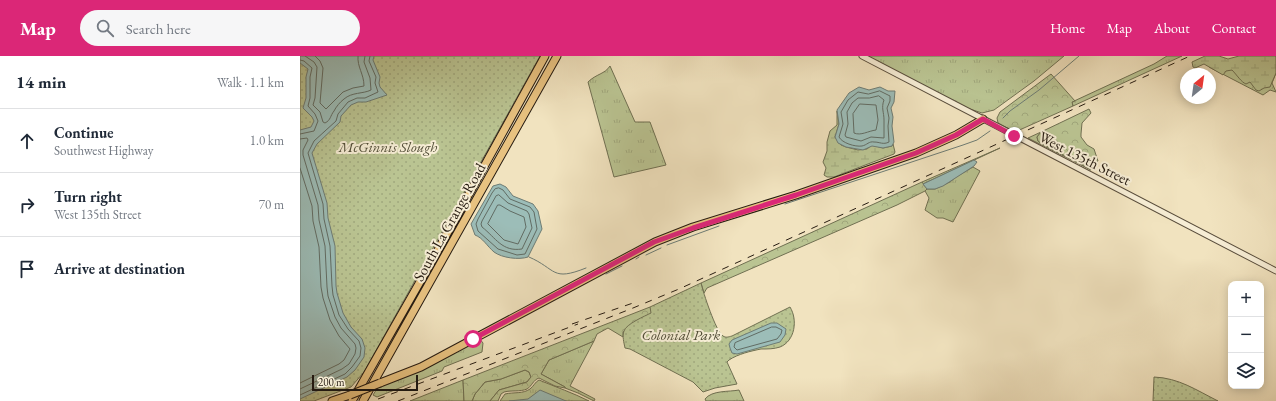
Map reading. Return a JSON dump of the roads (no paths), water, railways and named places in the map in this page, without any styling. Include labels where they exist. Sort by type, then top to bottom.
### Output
[{"type":"main road","name":"South La Grange Road","points":[[351,398],[436,252],[545,56]]},
{"type":"main road","name":"South La Grange Road","points":[[363,401],[557,56]]},
{"type":"main road","points":[[332,401],[351,398],[380,383],[421,367],[654,242],[916,153],[956,135],[983,119]]},
{"type":"street","name":"West 135th Street","points":[[862,56],[1276,271]]},
{"type":"water","name":"McGinnis Slough","points":[[300,56],[374,56],[373,60],[380,77],[380,87],[387,95],[351,105],[341,116],[340,122],[317,144],[312,153],[327,203],[328,218],[335,246],[337,293],[343,313],[351,327],[362,339],[365,348],[364,357],[355,370],[347,377],[300,399],[300,130],[311,127],[314,121],[303,108],[306,98],[306,77],[308,69],[300,63]]},
{"type":"water","points":[[859,87],[869,90],[880,87],[888,91],[895,91],[894,102],[891,108],[893,117],[892,126],[894,142],[892,146],[883,148],[872,146],[863,150],[846,147],[838,143],[835,137],[839,124],[837,110],[849,93]]},
{"type":"water","points":[[974,160],[977,162],[974,166],[943,186],[935,189],[927,189],[923,184]]},
{"type":"water","points":[[500,184],[506,187],[513,196],[533,204],[538,211],[542,229],[528,257],[511,258],[501,256],[494,252],[475,235],[471,224],[493,186]]},
{"type":"water","points":[[771,323],[777,323],[786,329],[785,335],[780,342],[737,354],[732,353],[729,344],[732,340]]},
{"type":"water","points":[[540,390],[566,401],[509,401],[528,399]]},
{"type":"waterway","points":[[1003,118],[1079,56]]},
{"type":"waterway","points":[[785,204],[963,145],[977,140],[990,131]]},
{"type":"waterway","points":[[667,245],[719,226]]},
{"type":"waterway","points":[[646,255],[661,248]]},
{"type":"waterway","points":[[529,257],[560,274],[575,272],[586,268]]},
{"type":"waterway","points":[[606,274],[622,266]]},
{"type":"railway","points":[[398,401],[679,289],[1190,56]]},
{"type":"railway","points":[[572,324],[636,302]]},
{"type":"railway","points":[[378,399],[578,324]]},
{"type":"park label","name":"Colonial Park","points":[[681,334]]}]
